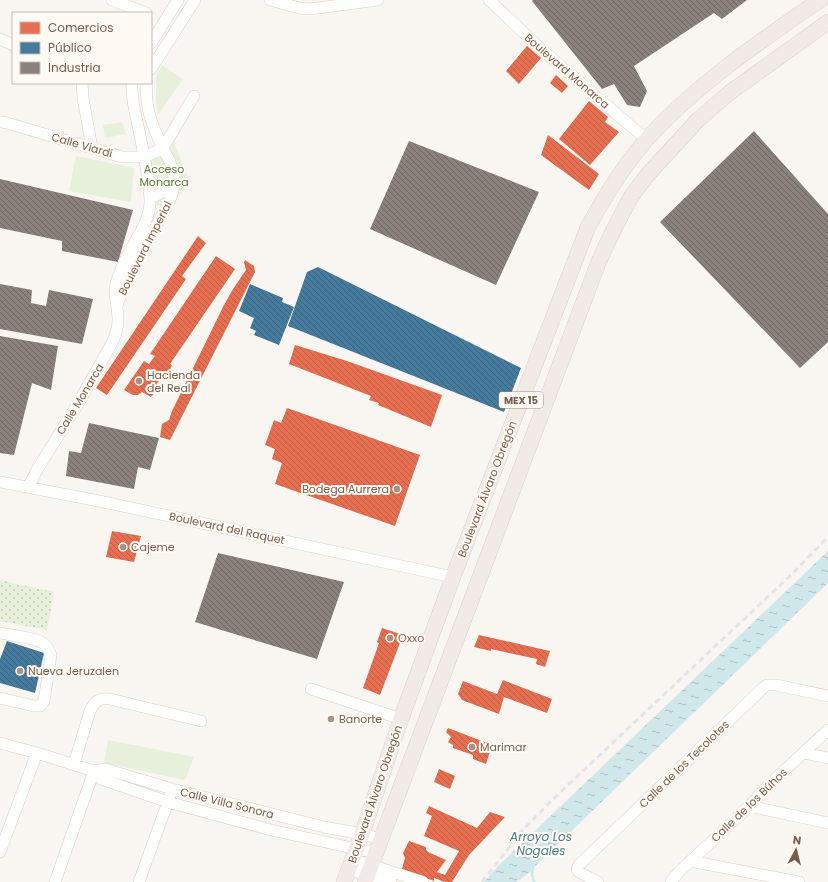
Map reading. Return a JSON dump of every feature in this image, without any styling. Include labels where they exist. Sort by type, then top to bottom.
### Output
[{"type":"highway","name":"Boulevard Álvaro Obregón","points":[[350,865],[453,577],[576,257],[588,228],[601,204],[614,182],[647,140],[679,107],[757,44],[820,0]]},
{"type":"highway","name":"Boulevard Álvaro Obregón","points":[[370,869],[599,261],[632,195],[650,172],[697,120],[729,93],[828,22]]},
{"type":"street","points":[[112,0],[143,12]]},
{"type":"street","points":[[152,41],[178,0]]},
{"type":"street","points":[[152,67],[195,0]]},
{"type":"street","points":[[270,0],[299,8],[310,9],[378,0]]},
{"type":"street","name":"Boulevard Monarca","points":[[489,0],[540,48],[647,140]]},
{"type":"street","points":[[152,15],[178,27]]},
{"type":"street","points":[[0,39],[12,44]]},
{"type":"street","points":[[82,84],[83,98],[92,148]]},
{"type":"street","name":"Boulevard Imperial","points":[[117,306],[115,292],[116,285],[125,259],[146,220],[150,198],[145,157],[132,98],[132,84]]},
{"type":"street","name":"Boulevard Imperial","points":[[117,306],[127,281],[166,208],[174,187],[174,174],[169,159],[152,124],[147,101],[147,84]]},
{"type":"street","points":[[163,148],[194,96]]},
{"type":"street","name":"Calle Viardi","points":[[0,122],[122,157],[145,157],[163,148]]},
{"type":"street","points":[[150,198],[174,187]]},
{"type":"street","name":"Calle Monarca","points":[[28,487],[79,402],[113,341],[117,332],[117,306]]},
{"type":"street","name":"Boulevard del Raquet","points":[[0,482],[100,501],[453,577]]},
{"type":"street","points":[[0,633],[44,643],[51,655],[44,701],[40,706],[0,698]]},
{"type":"street","name":"Calle de los Tecolotes","points":[[598,882],[579,872],[577,869],[579,865],[764,686],[776,685],[828,696]]},
{"type":"street","points":[[311,689],[401,719]]},
{"type":"street","points":[[74,764],[90,711],[96,701],[105,698],[201,721]]},
{"type":"street","name":"Calle de los Búhos","points":[[671,882],[690,861],[828,730]]},
{"type":"street","name":"Calle Villa Sonora","points":[[0,743],[94,771],[102,779],[168,802],[271,830],[350,865]]},
{"type":"street","points":[[0,852],[37,753]]},
{"type":"street","points":[[804,753],[828,758]]},
{"type":"street","name":"Calle Villa Sonora","points":[[94,771],[106,769],[172,789],[324,827],[381,839]]},
{"type":"street","points":[[55,882],[94,771]]},
{"type":"street","points":[[139,882],[172,789]]},
{"type":"street","points":[[749,806],[828,823]]},
{"type":"street","points":[[690,861],[799,882]]},
{"type":"street","points":[[350,865],[423,882]]},
{"type":"street","points":[[350,865],[370,869],[391,882]]},
{"type":"green space","points":[[162,65],[183,79],[158,115],[156,103],[156,77]]},
{"type":"green space","points":[[122,122],[126,134],[105,138],[103,125]]},
{"type":"green space","name":"Acceso Monarca","points":[[174,143],[190,183],[173,202],[149,208],[138,156],[165,149]]},
{"type":"green space","points":[[76,156],[134,168],[131,202],[69,191]]},
{"type":"green space","points":[[0,580],[54,592],[47,630],[0,621]]},
{"type":"green space","points":[[108,740],[194,757],[185,780],[104,763]]},
{"type":"water","name":"Arroyo Los Nogales","points":[[828,551],[828,583],[524,877],[516,882],[484,882],[498,866]]},
{"type":"building: Comercios","points":[[527,46],[541,58],[519,84],[506,71]]},
{"type":"building: Comercios","points":[[556,75],[568,86],[562,93],[550,83]]},
{"type":"building: Comercios","points":[[589,101],[608,117],[605,122],[619,132],[590,165],[559,139]]},
{"type":"building: Comercios","points":[[548,135],[599,174],[589,190],[541,155]]},
{"type":"building: Comercios","points":[[198,236],[206,243],[182,276],[186,279],[107,395],[96,388]]},
{"type":"building: Comercios","points":[[216,256],[235,269],[170,364],[172,365],[167,376],[162,374],[157,384],[160,386],[151,397],[142,392],[138,395],[133,395],[124,390],[144,361],[149,364],[155,356],[150,354]]},
{"type":"building: Comercios","points":[[245,260],[254,266],[255,272],[170,440],[160,437],[162,424],[169,420],[224,305],[246,270]]},
{"type":"building: Comercios","points":[[295,345],[347,361],[442,395],[431,427],[378,405],[379,403],[369,400],[371,396],[289,364]]},
{"type":"building: Comercios","points":[[287,408],[420,455],[395,526],[275,484],[282,463],[272,459],[275,449],[265,445],[274,420],[281,423]]},
{"type":"building: Comercios","name":"Cajeme","points":[[112,531],[141,536],[134,562],[106,557]]},
{"type":"building: Comercios","points":[[382,628],[403,635],[380,695],[363,688],[379,643],[377,642]]},
{"type":"building: Comercios","points":[[479,635],[550,651],[545,667],[536,664],[537,659],[491,649],[491,651],[474,647]]},
{"type":"building: Comercios","points":[[503,680],[552,699],[547,713],[504,697],[499,714],[462,700],[458,694],[463,681],[497,694]]},
{"type":"building: Comercios","name":"Marimar","points":[[448,728],[492,745],[486,764],[473,759],[473,755],[453,748],[453,745],[448,742],[451,737],[446,732]]},
{"type":"building: Comercios","points":[[439,769],[455,776],[450,789],[434,782]]},
{"type":"building: Comercios","points":[[429,806],[477,828],[490,812],[505,817],[469,855],[452,882],[445,882],[434,878],[434,881],[402,869],[405,858],[403,853],[409,841],[426,847],[428,852],[446,860],[437,872],[445,875],[459,851],[424,836],[432,816],[426,813]]},
{"type":"building: Público","points":[[318,267],[521,368],[504,412],[288,326],[307,272]]},
{"type":"building: Público","points":[[250,284],[283,298],[282,302],[294,307],[279,345],[254,335],[256,331],[250,328],[254,318],[239,311]]},
{"type":"building: Público","name":"Nueva Jeruzalen","points":[[7,641],[44,653],[35,693],[0,683],[0,659]]},
{"type":"building: Industria","points":[[747,0],[722,19],[714,13],[634,66],[647,91],[640,107],[627,105],[614,84],[602,89],[532,1]]},
{"type":"building: Industria","points":[[754,131],[828,214],[828,342],[800,368],[660,222]]},
{"type":"building: Industria","points":[[409,141],[539,192],[496,285],[370,229]]},
{"type":"building: Industria","points":[[0,179],[133,210],[118,262],[62,251],[62,241],[0,228]]},
{"type":"building: Industria","points":[[0,284],[32,290],[31,303],[46,306],[49,290],[93,299],[82,344],[0,329]]},
{"type":"building: Industria","points":[[0,336],[58,346],[51,390],[32,383],[14,455],[0,453]]},
{"type":"building: Industria","points":[[89,423],[159,438],[150,470],[138,467],[134,489],[66,476],[69,451],[81,453]]},
{"type":"building: Industria","points":[[218,553],[344,582],[317,659],[195,622]]},
{"type":"waterway","points":[[533,866],[532,874],[534,882]]},
{"type":"railway","points":[[482,882],[521,832],[552,800],[792,574],[828,537]]},
{"type":"place","name":"Hacienda del Real","points":[[139,381]]},
{"type":"place","name":"Bodega Aurrera","points":[[397,489]]},
{"type":"place","name":"Cajeme","points":[[123,547]]},
{"type":"place","name":"Oxxo","points":[[390,638]]},
{"type":"place","name":"Nueva Jeruzalen","points":[[20,671]]},
{"type":"place","name":"Banorte","points":[[331,719]]},
{"type":"place","name":"Marimar","points":[[472,747]]}]
